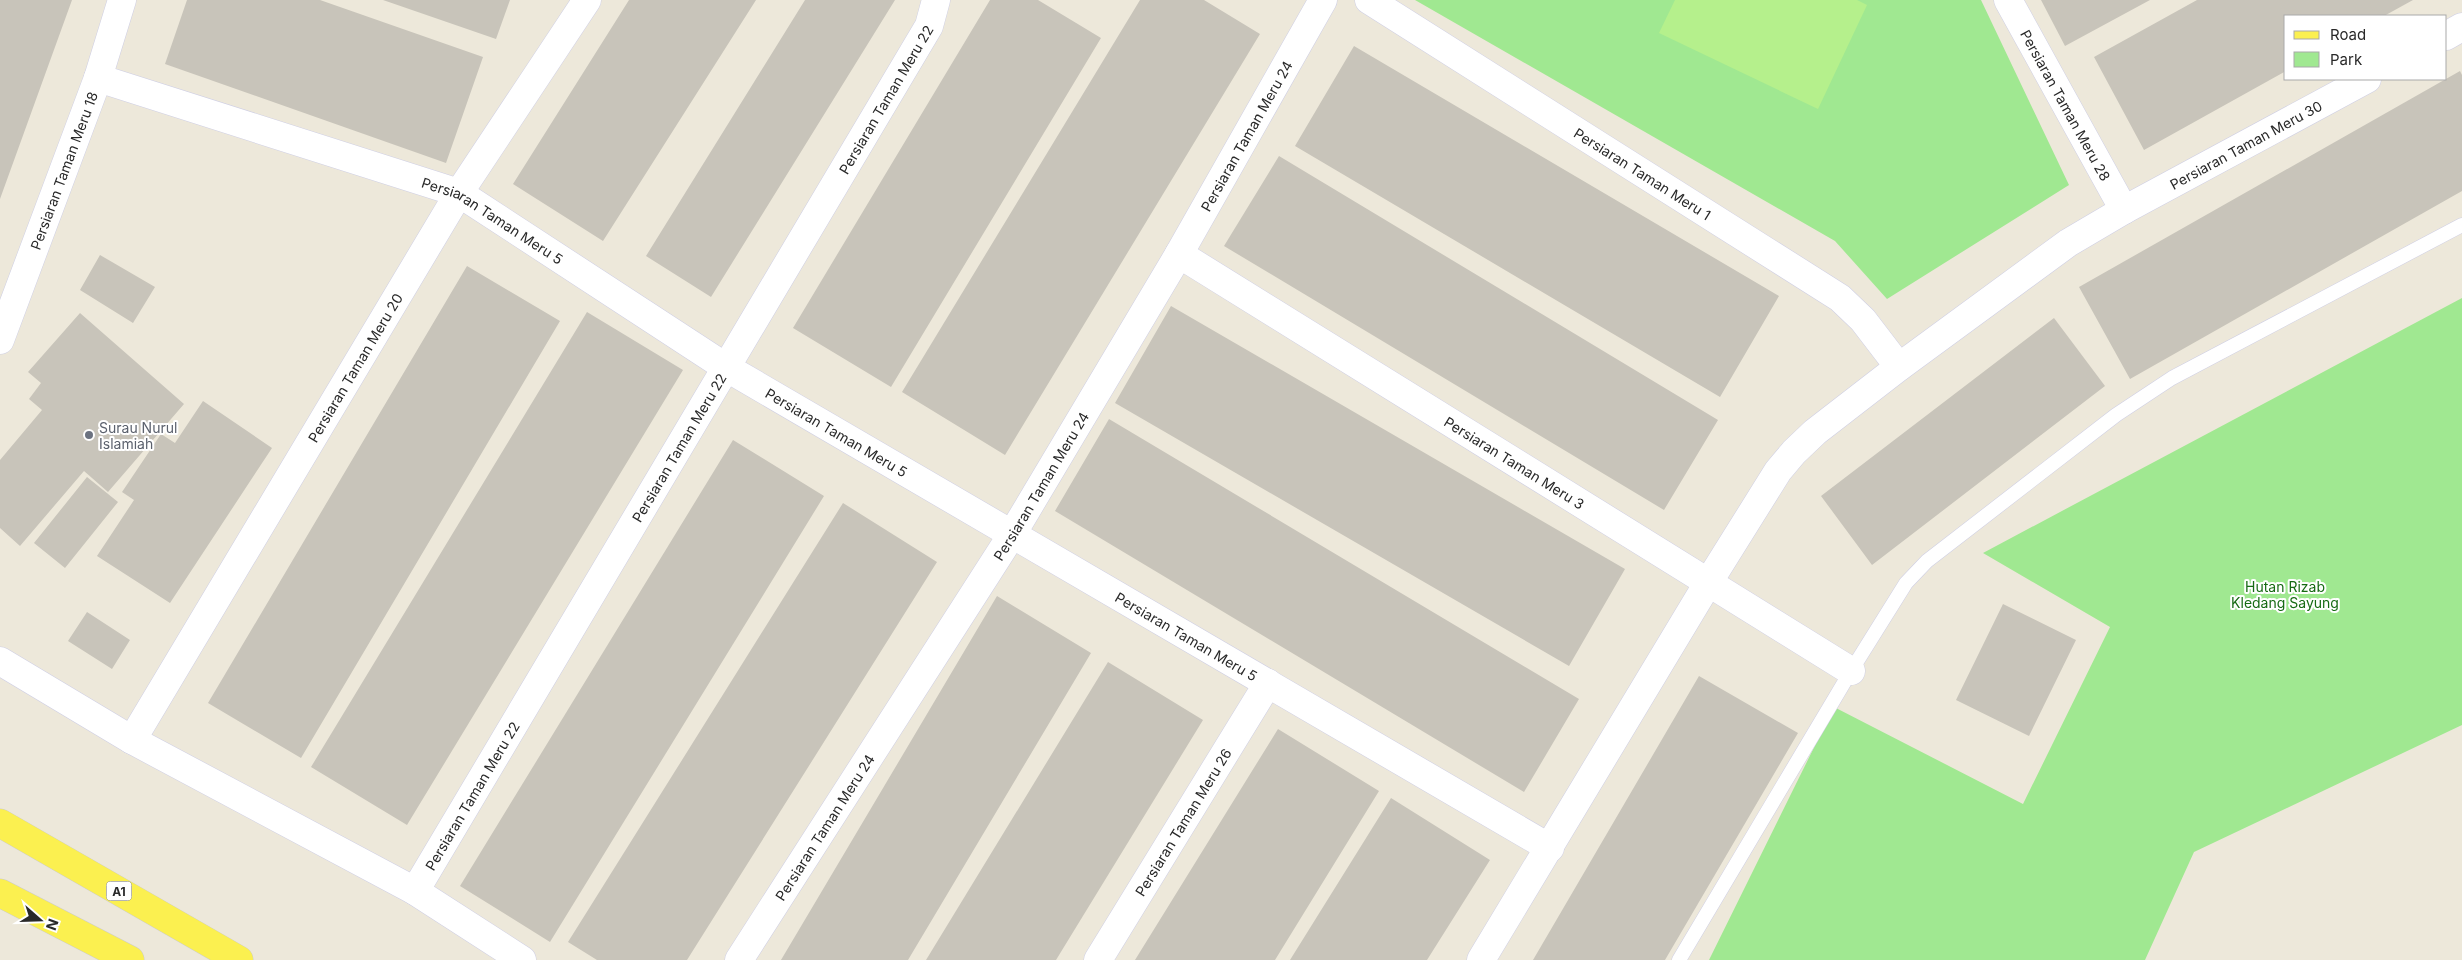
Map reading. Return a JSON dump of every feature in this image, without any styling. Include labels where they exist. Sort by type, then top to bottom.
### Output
[{"type":"main road","name":"A1","points":[[0,823],[239,960]]},
{"type":"main road","points":[[0,893],[130,960]]},
{"type":"street","name":"Persiaran Taman Meru 18","points":[[0,340],[98,78],[122,0]]},
{"type":"street","name":"Persiaran Taman Meru 20","points":[[132,740],[459,193],[587,0]]},
{"type":"street","name":"Persiaran Taman Meru 22","points":[[415,891],[929,26],[936,0]]},
{"type":"street","name":"Persiaran Taman Meru 24","points":[[739,960],[1011,536],[1179,254],[1323,0]]},
{"type":"street","name":"Persiaran Taman Meru 1","points":[[1369,0],[1840,298],[1863,320],[1899,367]]},
{"type":"street","name":"Persiaran Taman Meru 28","points":[[2008,0],[2124,210]]},
{"type":"street","name":"Persiaran Taman Meru 5","points":[[98,78],[459,193],[727,368],[1011,536],[1268,683],[1550,848]]},
{"type":"street","name":"Persiaran Taman Meru 30","points":[[1481,960],[1708,583],[1778,471],[1794,452],[1815,432],[1899,367],[2068,244],[2124,210],[2365,80]]},
{"type":"street","name":"Persiaran Taman Meru 3","points":[[1179,254],[1852,671]]},
{"type":"street","points":[[0,661],[52,690],[132,740],[415,891],[522,960]]},
{"type":"street","name":"Persiaran Taman Meru 26","points":[[1098,960],[1268,683]]},
{"type":"lane","points":[[1679,960],[1906,583],[1926,561],[2116,415],[2172,378],[2462,225]]},
{"type":"green space","points":[[1415,0],[1981,0],[2069,185],[1887,299],[1835,241]]},
{"type":"green space","points":[[1675,0],[1857,0],[1867,5],[1818,109],[1659,33]]},
{"type":"green space","name":"Hutan Rizab Kledang Sayung","points":[[2462,298],[2462,725],[2194,852],[2145,960],[1709,960],[1834,707],[2023,804],[2110,627],[1983,553]]},
{"type":"building","points":[[0,0],[72,0],[0,199]]},
{"type":"building","points":[[187,0],[320,0],[483,57],[446,163],[165,64]]},
{"type":"building","points":[[383,0],[510,0],[496,39]]},
{"type":"building","points":[[629,0],[756,0],[603,241],[513,184]]},
{"type":"building","points":[[805,0],[895,0],[711,297],[646,256]]},
{"type":"building","points":[[990,0],[1038,0],[1101,38],[891,387],[793,328]]},
{"type":"building","points":[[1140,0],[1204,0],[1260,34],[1005,455],[902,392]]},
{"type":"building","points":[[2041,0],[2150,0],[2065,46]]},
{"type":"building","points":[[2197,0],[2413,0],[2386,15],[2284,15],[2284,72],[2144,150],[2094,57]]},
{"type":"building","points":[[1354,46],[1779,296],[1720,397],[1295,146]]},
{"type":"building","points":[[2460,71],[2462,75],[2462,191],[2130,379],[2079,287]]},
{"type":"building","points":[[1279,156],[1718,420],[1664,510],[1224,246]]},
{"type":"building","points":[[100,255],[155,287],[133,323],[80,290]]},
{"type":"building","points":[[467,266],[560,321],[301,758],[208,703]]},
{"type":"building","points":[[1171,306],[1625,569],[1569,666],[1115,403]]},
{"type":"building","points":[[587,312],[683,370],[407,825],[311,767]]},
{"type":"building","name":"Surau Nurul Islamiah","points":[[80,313],[184,404],[108,492],[84,471],[20,546],[0,528],[0,460],[42,410],[29,399],[41,383],[28,372]]},
{"type":"building","points":[[2054,318],[2105,386],[1872,565],[1821,496]]},
{"type":"building","points":[[203,401],[272,448],[170,603],[97,556],[134,500],[122,492],[161,434],[175,443]]},
{"type":"building","points":[[1109,419],[1579,699],[1524,792],[1055,511]]},
{"type":"building","points":[[733,440],[824,496],[550,942],[460,886]]},
{"type":"building","points":[[87,477],[118,502],[65,568],[34,543]]},
{"type":"building","points":[[843,503],[937,562],[687,960],[597,960],[568,942]]},
{"type":"building","points":[[997,596],[1091,653],[908,960],[781,960]]},
{"type":"building","points":[[2003,604],[2076,640],[2029,736],[1956,700]]},
{"type":"building","points":[[87,612],[130,640],[112,669],[68,641]]},
{"type":"building","points":[[1108,662],[1203,720],[1056,960],[926,960]]},
{"type":"building","points":[[1699,676],[1798,733],[1665,960],[1533,960]]},
{"type":"building","points":[[1278,729],[1379,791],[1275,960],[1135,960]]},
{"type":"building","points":[[1391,798],[1490,860],[1427,960],[1290,960]]},
{"type":"place","name":"Surau Nurul Islamiah","points":[[89,435]]}]
